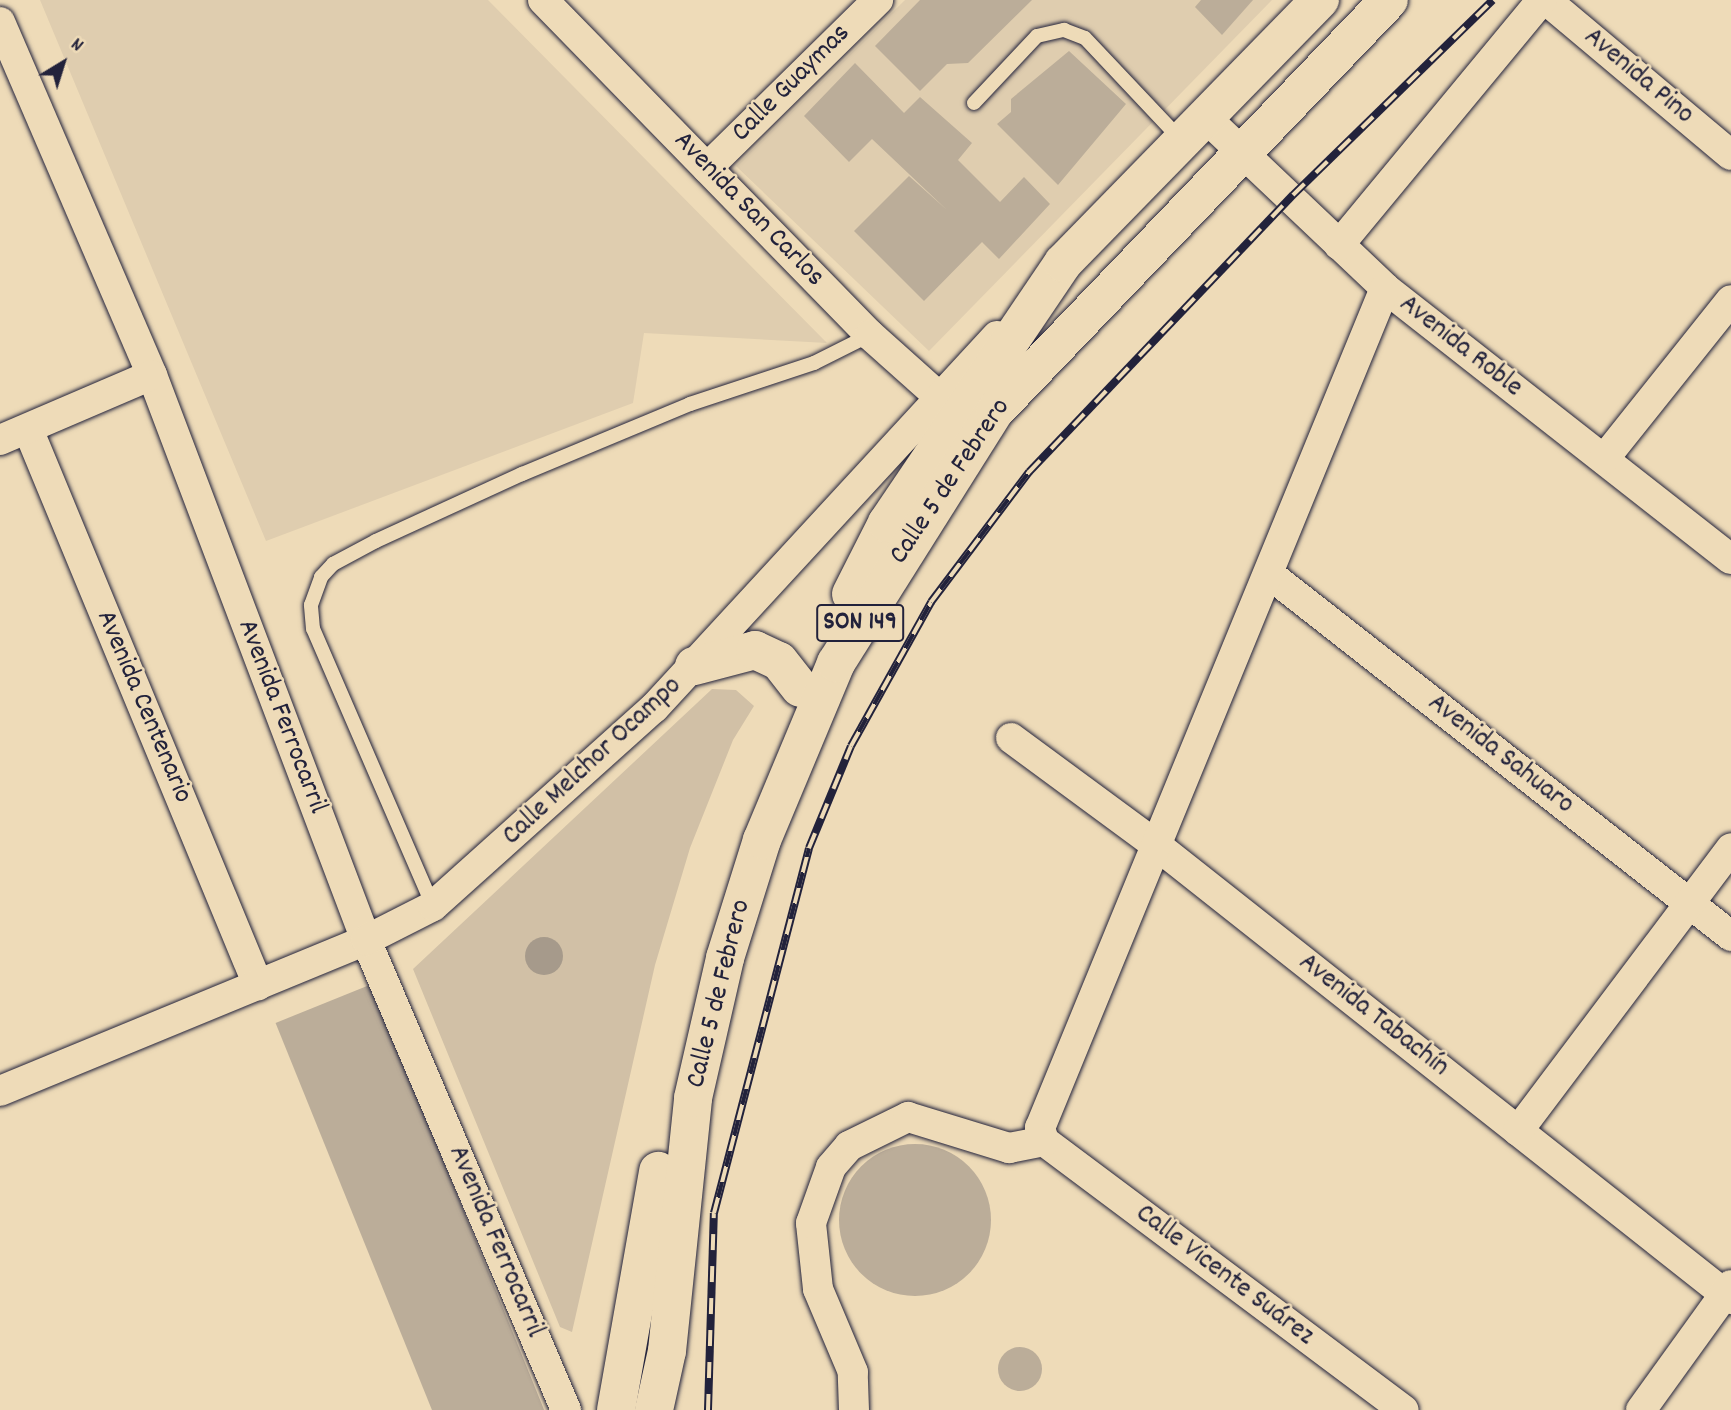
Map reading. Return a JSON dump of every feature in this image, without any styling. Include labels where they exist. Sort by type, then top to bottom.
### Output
[{"type":"main road","name":"Calle 5 de Febrero","points":[[616,1410],[647,1255],[668,1094],[728,864],[800,688],[949,407],[1063,263],[1320,0]]},
{"type":"main road","name":"Calle 5 de Febrero","points":[[654,1410],[667,1351],[693,1098],[725,958],[762,840],[836,663],[995,411],[1389,0]]},
{"type":"main road","points":[[694,666],[755,650],[779,661],[800,688]]},
{"type":"street","name":"Avenida San Carlos","points":[[543,0],[870,335],[949,407]]},
{"type":"street","name":"Calle Guaymas","points":[[707,168],[878,0]]},
{"type":"street","name":"Avenida Pino","points":[[1544,0],[1731,155]]},
{"type":"street","points":[[1339,246],[1544,0]]},
{"type":"street","name":"Avenida Ferrocarril","points":[[0,22],[152,376],[366,940],[566,1410]]},
{"type":"street","name":"Avenida Roble","points":[[1193,128],[1246,149],[1339,246],[1385,288],[1731,559]]},
{"type":"street","points":[[854,1410],[853,1372],[818,1289],[811,1223],[831,1167],[849,1146],[908,1117],[1009,1148],[1044,1141],[1040,1128],[1160,848],[1385,288]]},
{"type":"street","points":[[1604,459],[1731,300]]},
{"type":"street","points":[[0,440],[152,376]]},
{"type":"street","name":"Calle Melchor Ocampo","points":[[0,1091],[366,940],[433,906],[694,666],[949,407]]},
{"type":"street","name":"Avenida Centenario","points":[[27,429],[258,985]]},
{"type":"street","name":"Avenida Sahuaro","points":[[1269,574],[1731,936]]},
{"type":"street","name":"Avenida Tabachín","points":[[1011,738],[1160,848],[1518,1131],[1728,1292]]},
{"type":"street","points":[[1518,1131],[1731,848]]},
{"type":"street","name":"Calle Vicente Suárez","points":[[1044,1141],[1404,1410]]},
{"type":"street","points":[[1641,1410],[1728,1292]]},
{"type":"lane","points":[[974,103],[1037,36],[1064,30],[1085,38],[1193,128]]},
{"type":"lane","points":[[433,906],[313,629],[311,605],[321,577],[333,564],[376,541],[522,474],[690,404],[814,363],[870,335]]},
{"type":"shaded area","points":[[40,0],[488,0],[827,343],[644,333],[633,403],[266,541]]},
{"type":"shaded area","points":[[905,0],[1272,0],[929,351],[736,166]]},
{"type":"shaded area","points":[[712,689],[736,690],[754,706],[733,740],[690,848],[655,965],[572,1332],[560,1327],[413,969]]},
{"type":"shaded area","points":[[544,937],[557,943],[563,956],[557,969],[544,975],[531,969],[525,956],[531,943]]},
{"type":"building","points":[[920,0],[1032,0],[968,63],[947,64],[920,91],[875,46]]},
{"type":"building","points":[[1201,0],[1253,0],[1222,35],[1195,7]]},
{"type":"building","points":[[1069,51],[1126,104],[1058,185],[997,124],[1011,112],[1011,99]]},
{"type":"building","points":[[855,63],[904,113],[920,97],[972,143],[958,160],[1000,202],[1024,177],[1050,204],[999,259],[982,242],[924,301],[854,231],[909,176],[947,210],[872,139],[849,162],[804,116]]},
{"type":"building","points":[[372,984],[544,1410],[432,1410],[276,1023]]},
{"type":"building","points":[[915,1144],[944,1150],[969,1166],[985,1191],[991,1220],[985,1249],[969,1274],[944,1290],[915,1296],[886,1290],[861,1274],[845,1249],[839,1220],[845,1191],[861,1166],[886,1150]]},
{"type":"building","points":[[1020,1347],[1029,1348],[1036,1353],[1041,1360],[1041,1378],[1036,1385],[1029,1390],[1020,1391],[1011,1390],[1004,1385],[999,1378],[998,1369],[999,1360],[1004,1353],[1011,1348]]},
{"type":"railway","points":[[708,1410],[714,1213],[809,848],[851,746],[931,602],[1029,472],[1293,195],[1493,0]]}]
